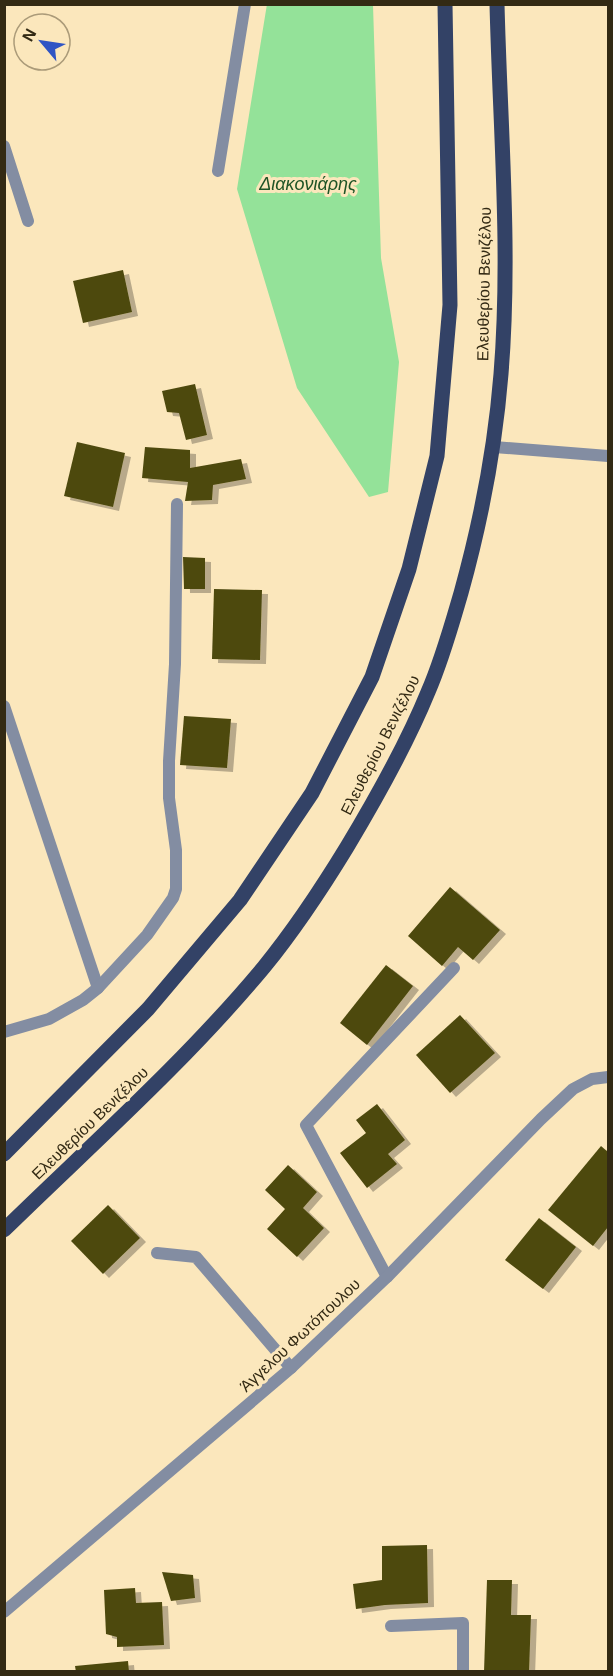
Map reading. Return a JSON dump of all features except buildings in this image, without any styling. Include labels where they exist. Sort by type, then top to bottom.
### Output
[{"type":"main road","name":"Ελευθερίου Βενιζέλου","points":[[4,1154],[148,1010],[240,900],[312,793],[372,677],[410,570],[437,456],[450,304],[445,4]]},
{"type":"main road","name":"Ελευθερίου Βενιζέλου","points":[[4,1230],[147,1094],[231,1005],[285,940],[333,869],[386,779],[429,691],[444,652],[468,568],[494,447],[501,369],[504,288],[497,4]]},
{"type":"street","points":[[218,171],[245,4]]},
{"type":"street","points":[[4,146],[28,221]]},
{"type":"street","points":[[494,447],[609,456]]},
{"type":"street","points":[[4,1032],[49,1019],[83,1000],[98,988],[147,936],[176,889],[176,850],[170,798],[170,761],[175,664],[177,504]]},
{"type":"street","points":[[4,706],[98,988]]},
{"type":"street","points":[[387,1277],[306,1125],[454,968]]},
{"type":"street","name":"Άγγελου Φωτόπουλου","points":[[4,1612],[291,1368],[387,1277],[573,1089],[592,1079],[609,1077]]},
{"type":"street","points":[[157,1253],[196,1257],[291,1368]]},
{"type":"street","points":[[391,1626],[463,1623],[463,1671]]},
{"type":"water","name":"Διακονιάρης","points":[[267,4],[373,5],[381,258],[399,362],[388,492],[369,497],[297,388],[237,189]]}]
